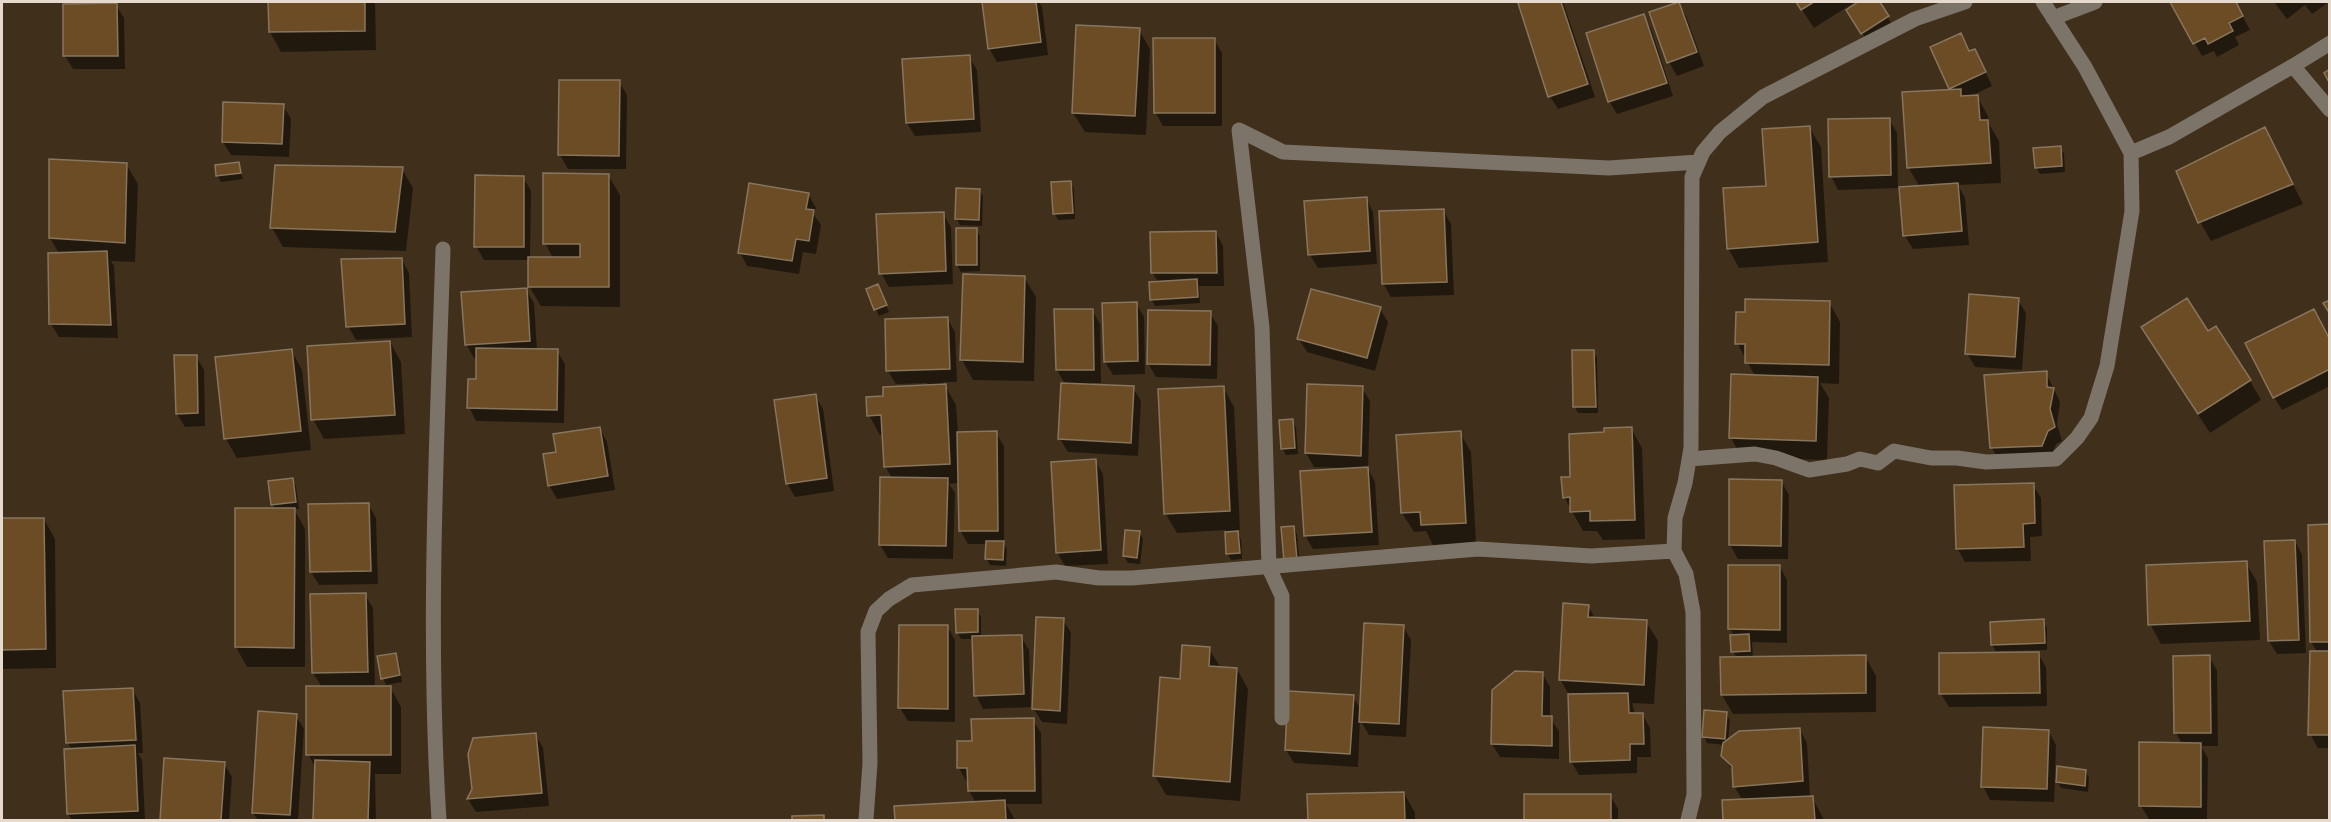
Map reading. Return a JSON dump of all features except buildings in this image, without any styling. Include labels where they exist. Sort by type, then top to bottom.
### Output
[{"type":"street","points":[[1688,820],[1694,795],[1693,612],[1686,574],[1674,551],[1675,518],[1689,459],[1692,408],[1692,177],[1703,152],[1720,132],[1763,97],[1915,19],[1965,2]]},
{"type":"street","points":[[1689,459],[1755,454],[1776,458],[1809,470],[1847,464],[1860,459],[1878,463],[1894,451],[1931,458],[1957,458],[1986,462],[2056,459],[2077,438],[2091,418],[2108,366],[2132,211],[2131,153],[2085,67],[2043,2]]},
{"type":"street","points":[[2053,18],[2095,2]]},
{"type":"street","points":[[2131,153],[2169,137],[2330,43]]},
{"type":"street","points":[[2293,66],[2330,110]]},
{"type":"street","points":[[1282,718],[1282,596],[1269,568],[1262,327],[1239,130],[1283,152],[1609,168],[1698,162]]},
{"type":"street","points":[[439,820],[435,759],[435,543],[443,249]]},
{"type":"street","points":[[867,820],[870,763],[868,632],[876,611],[889,599],[912,585],[1056,572],[1099,578],[1132,578],[1478,549],[1590,556],[1674,551]]}]
